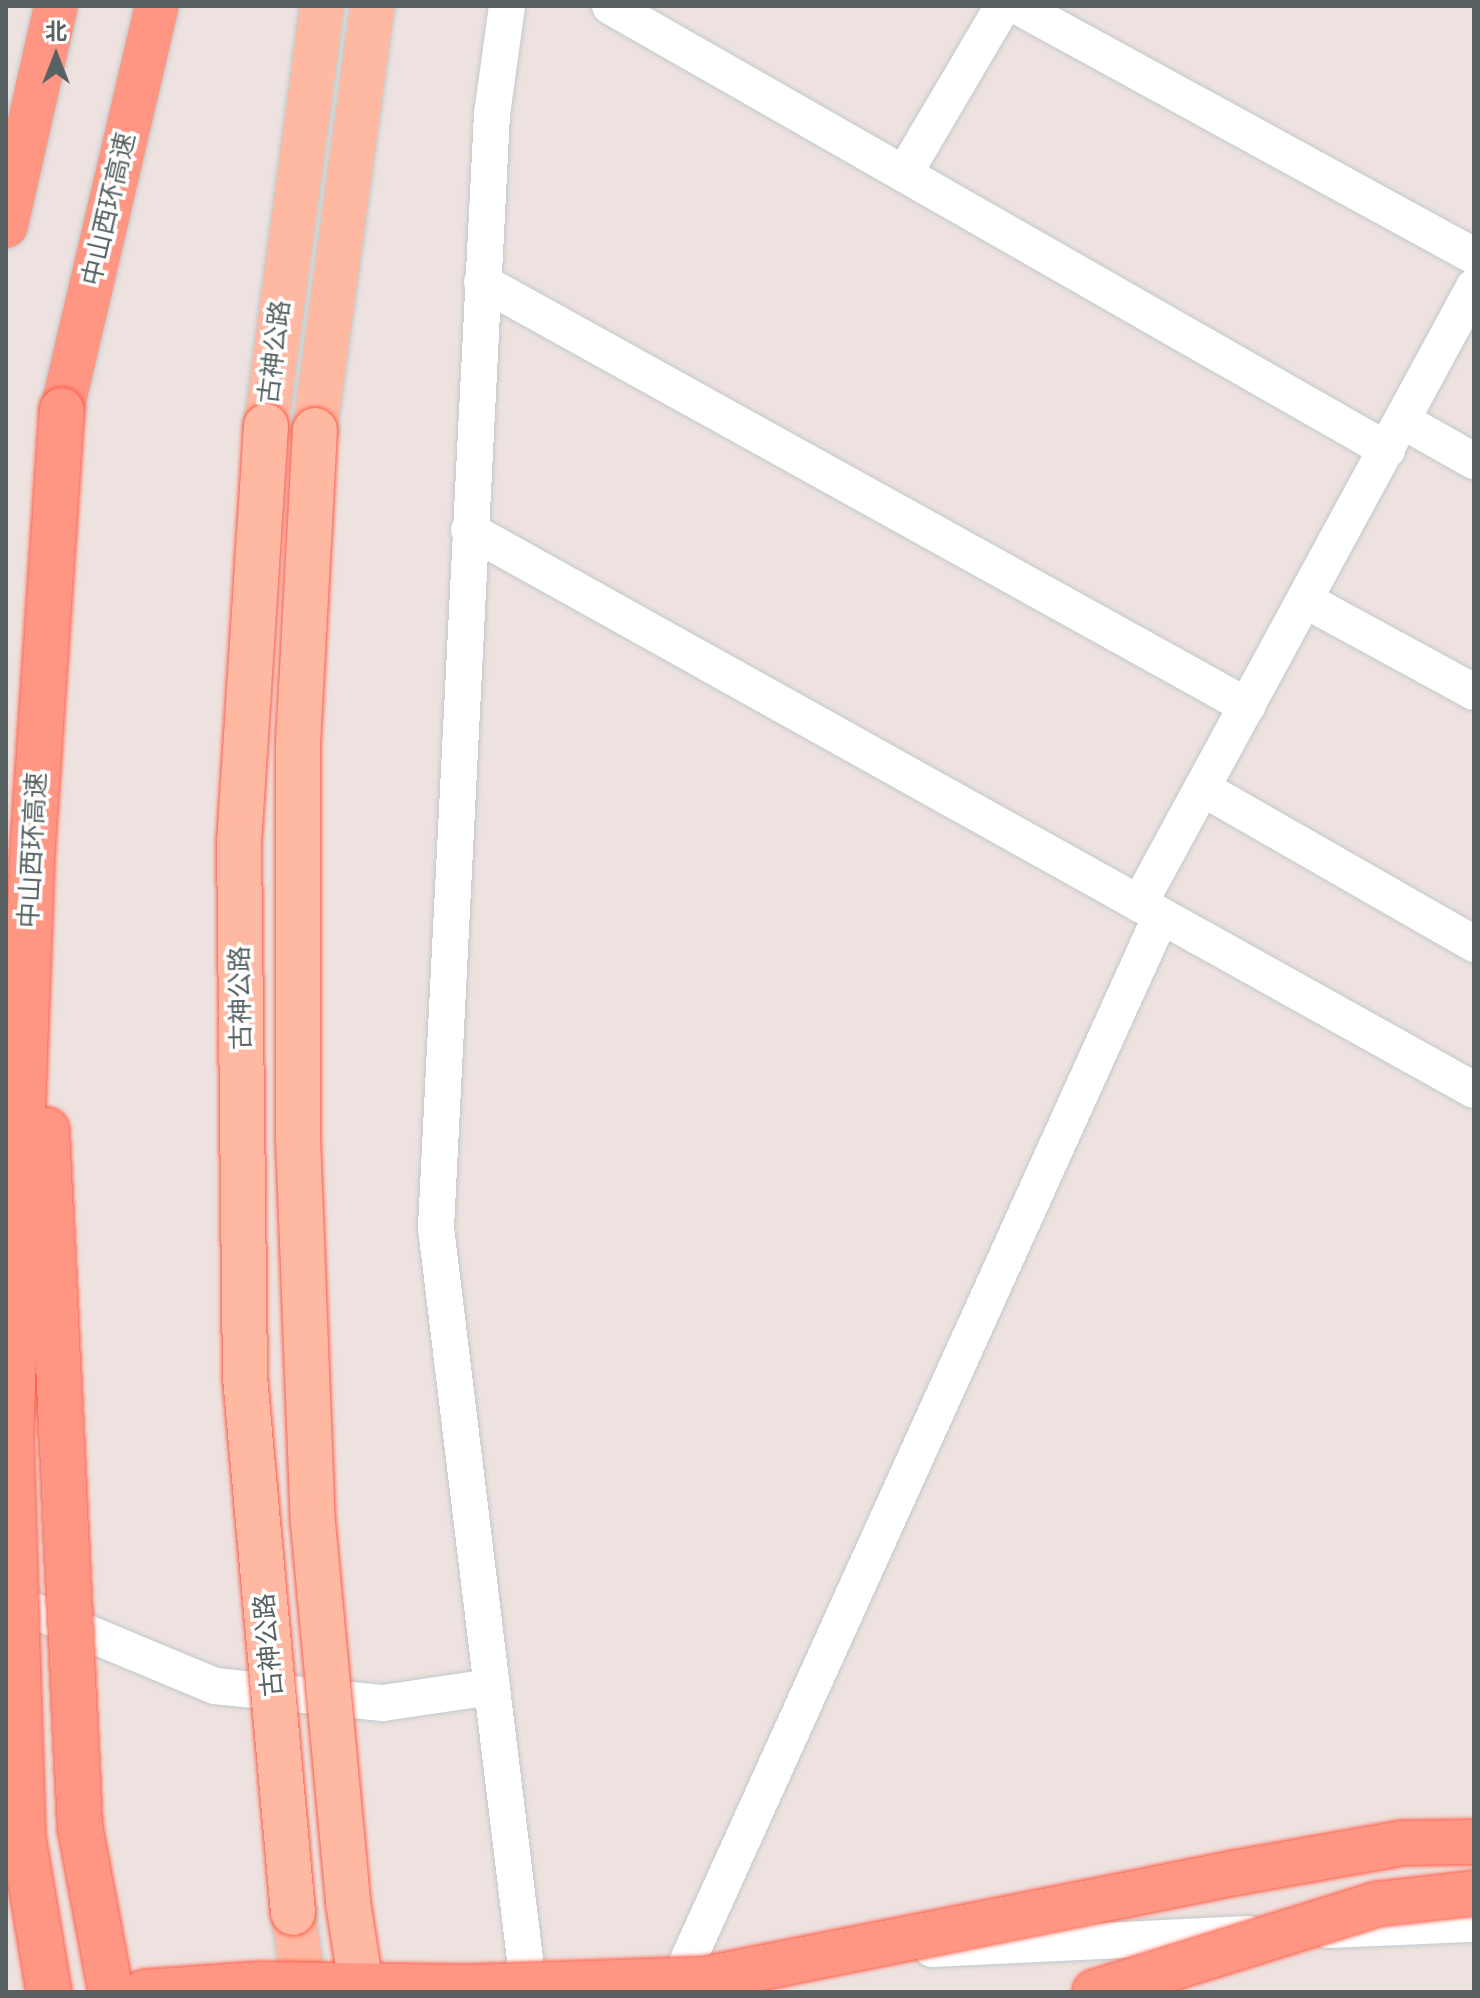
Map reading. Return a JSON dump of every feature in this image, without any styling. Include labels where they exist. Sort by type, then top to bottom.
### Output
[{"type":"highway","points":[[6,226],[56,6]]},
{"type":"highway","name":"中山西环高速","points":[[49,1992],[23,1837],[11,1441],[32,859],[62,410],[157,6]]},
{"type":"highway","points":[[32,859],[80,1827],[111,1992]]},
{"type":"highway","points":[[145,1992],[260,1984],[467,1987],[705,1979],[1234,1873],[1402,1843],[1474,1842]]},
{"type":"highway","points":[[1095,1992],[1378,1904],[1474,1893]]},
{"type":"main road","name":"古神公路","points":[[305,1992],[293,1913],[245,1377],[239,840],[266,426],[322,6]]},
{"type":"main road","name":"古神公路","points":[[362,1992],[348,1902],[313,1523],[298,1138],[298,745],[315,430],[372,6]]},
{"type":"street","points":[[507,6],[492,114],[482,282],[436,1228],[526,1967]]},
{"type":"street","points":[[610,6],[904,174],[1395,436],[1474,461]]},
{"type":"street","points":[[904,174],[1003,6]]},
{"type":"street","points":[[1017,6],[1474,256]]},
{"type":"street","points":[[482,282],[1247,706]]},
{"type":"street","points":[[688,1960],[1202,788],[1474,287]]},
{"type":"street","points":[[469,530],[1474,1090]]},
{"type":"street","points":[[1305,600],[1474,692]]},
{"type":"street","points":[[1202,788],[1474,944]]},
{"type":"street","points":[[6,1599],[215,1686],[383,1703],[492,1687]]},
{"type":"street","points":[[319,1992],[526,1967],[1474,1924]]}]
